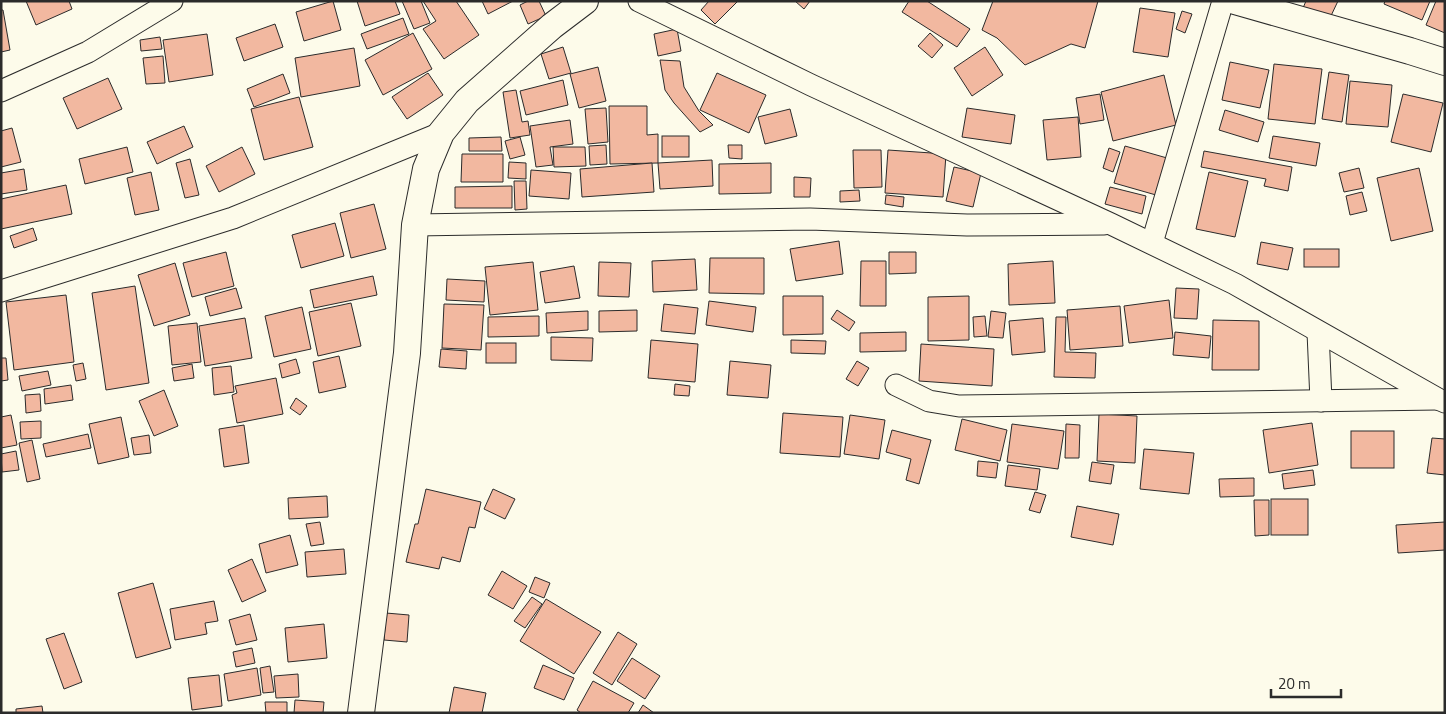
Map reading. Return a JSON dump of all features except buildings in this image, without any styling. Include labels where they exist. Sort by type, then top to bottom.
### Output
[{"type":"street","points":[[1,91],[88,52],[172,1]]},
{"type":"street","points":[[361,713],[407,353],[415,225],[426,169],[441,133],[467,101],[552,26],[586,1]]},
{"type":"street","points":[[639,1],[811,85],[1152,243],[1235,284],[1441,400]]},
{"type":"street","points":[[1152,243],[1223,1]]},
{"type":"street","points":[[1235,1],[1445,62]]},
{"type":"street","points":[[1,291],[233,218],[441,133]]},
{"type":"street","points":[[415,225],[810,219],[967,224],[1111,224]]},
{"type":"street","points":[[1318,332],[1321,401]]},
{"type":"street","points":[[896,385],[929,400],[959,406],[1441,400]]}]
